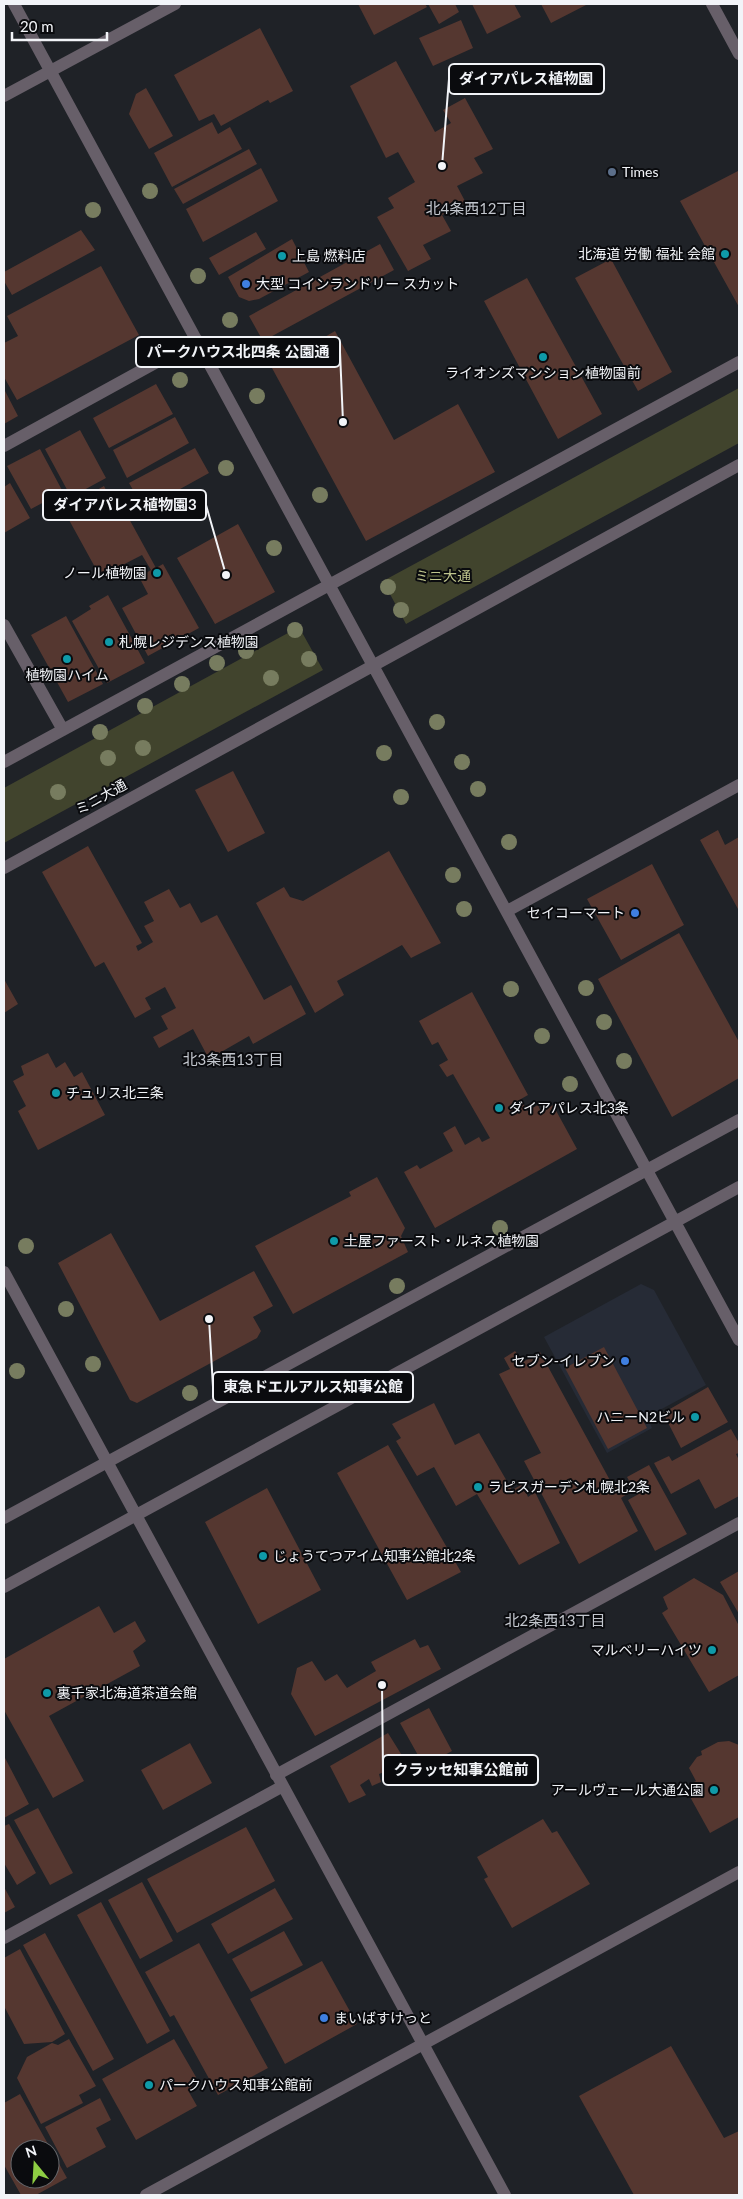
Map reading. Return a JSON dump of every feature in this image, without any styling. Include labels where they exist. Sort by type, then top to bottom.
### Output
[{"type":"street","points":[[14,4],[739,1340]]},
{"type":"street","points":[[4,96],[175,4]]},
{"type":"street","points":[[712,4],[738,50]]},
{"type":"street","points":[[4,446],[197,340]]},
{"type":"street","points":[[4,762],[739,362]]},
{"type":"street","name":"ミニ大通","points":[[4,868],[739,465]]},
{"type":"street","points":[[4,625],[63,730]]},
{"type":"street","points":[[507,911],[739,785]]},
{"type":"street","points":[[4,1518],[739,1120]]},
{"type":"street","points":[[4,1587],[739,1187]]},
{"type":"street","points":[[4,1272],[505,2195]]},
{"type":"street","points":[[276,1775],[739,1524]]},
{"type":"street","points":[[4,1938],[283,1786]]},
{"type":"street","points":[[146,2195],[739,1872]]},
{"type":"shaded area","name":"セブン-イレブン","points":[[641,1284],[654,1290],[706,1385],[647,1417],[652,1428],[607,1453],[544,1337]]},
{"type":"green space","name":"ミニ大通","points":[[739,388],[739,443],[406,624],[383,581]]},
{"type":"green space","points":[[299,627],[323,670],[4,843],[4,788]]},
{"type":"building","points":[[358,4],[425,4],[427,7],[374,35]]},
{"type":"building","points":[[428,4],[455,4],[459,12],[439,24]]},
{"type":"building","points":[[472,4],[514,4],[521,17],[487,34]]},
{"type":"building","points":[[541,4],[588,4],[551,23]]},
{"type":"building","points":[[461,20],[473,48],[433,66],[419,38]]},
{"type":"building","points":[[260,28],[293,91],[270,103],[268,100],[221,126],[214,114],[199,121],[174,75]]},
{"type":"building","points":[[396,61],[435,132],[451,123],[443,110],[465,98],[493,149],[474,158],[483,173],[457,186],[466,203],[442,215],[451,231],[423,245],[431,259],[408,271],[377,217],[394,208],[388,198],[415,182],[398,152],[386,158],[350,86]]},
{"type":"building","points":[[146,88],[173,136],[149,149],[129,114],[136,94]]},
{"type":"building","points":[[212,122],[218,134],[230,127],[242,149],[172,187],[154,153]]},
{"type":"building","points":[[249,149],[257,164],[183,204],[174,189]]},
{"type":"building","points":[[261,168],[278,201],[203,242],[186,209]]},
{"type":"building","name":"北海道 労働 福祉 会館","points":[[738,171],[739,173],[739,307],[680,201]]},
{"type":"building","points":[[81,230],[95,250],[12,295],[4,281],[4,272]]},
{"type":"building","points":[[256,232],[266,249],[219,275],[209,258]]},
{"type":"building","name":"上島 燃料店","points":[[292,239],[309,272],[259,299],[249,301],[239,297],[228,277]]},
{"type":"building","points":[[380,244],[394,270],[263,341],[249,316]]},
{"type":"building","points":[[611,259],[672,372],[638,391],[575,278]]},
{"type":"building","points":[[101,266],[139,335],[17,400],[4,377],[4,343],[18,336],[7,316]]},
{"type":"building","name":"ライオンズマンション植物園前","points":[[527,278],[602,414],[558,439],[484,301]]},
{"type":"building","points":[[335,331],[394,440],[458,404],[495,472],[366,541],[272,368]]},
{"type":"building","points":[[156,384],[173,414],[109,448],[93,418]]},
{"type":"building","points":[[4,389],[18,416],[4,424]]},
{"type":"building","points":[[175,417],[189,443],[127,478],[113,450]]},
{"type":"building","points":[[80,430],[106,478],[71,497],[45,449]]},
{"type":"building","points":[[195,448],[209,473],[144,509],[129,483]]},
{"type":"building","points":[[40,449],[63,492],[31,509],[7,466]]},
{"type":"building","points":[[10,483],[30,518],[4,533],[4,487]]},
{"type":"building","name":"ノール植物園","points":[[104,486],[110,498],[116,495],[156,568],[163,564],[199,628],[148,656],[122,608],[148,594],[139,577],[151,570],[142,555],[103,575],[99,567],[96,569],[63,509]]},
{"type":"building","points":[[238,524],[275,592],[215,624],[177,558]]},
{"type":"building","name":"札幌レジデンス植物園","points":[[108,595],[145,663],[107,683],[72,621],[91,609],[89,606]]},
{"type":"building","name":"植物園ハイム","points":[[66,616],[103,684],[68,702],[31,635]]},
{"type":"building","points":[[233,771],[265,833],[228,852],[195,790]]},
{"type":"building","points":[[718,830],[725,845],[739,837],[739,909],[700,840]]},
{"type":"building","points":[[88,846],[142,943],[136,946],[138,951],[153,942],[144,926],[154,921],[144,902],[169,889],[180,908],[190,903],[201,923],[217,915],[264,1000],[291,985],[306,1014],[253,1044],[249,1036],[209,1059],[193,1029],[159,1048],[153,1037],[168,1029],[161,1016],[176,1008],[165,987],[145,998],[151,1009],[135,1018],[104,962],[95,967],[42,872]]},
{"type":"building","points":[[389,851],[441,943],[411,958],[402,945],[337,981],[344,995],[315,1013],[256,903],[284,887],[290,897],[303,901]]},
{"type":"building","points":[[652,864],[684,925],[621,960],[587,899]]},
{"type":"building","points":[[679,933],[739,1042],[739,1078],[672,1117],[598,979]]},
{"type":"building","points":[[4,979],[18,1004],[4,1013]]},
{"type":"building","name":"ダイアパレス北3条","points":[[472,992],[528,1095],[521,1099],[527,1111],[538,1105],[541,1112],[553,1105],[577,1149],[435,1228],[404,1172],[417,1165],[420,1169],[453,1151],[443,1133],[455,1126],[465,1145],[479,1137],[482,1142],[490,1138],[453,1074],[447,1077],[439,1065],[448,1060],[438,1042],[432,1045],[419,1021]]},
{"type":"building","name":"チュリス北三条","points":[[48,1053],[56,1068],[65,1062],[74,1077],[82,1072],[105,1115],[38,1150],[18,1111],[26,1106],[13,1081],[24,1075],[21,1066]]},
{"type":"building","name":"土屋ファースト・ルネス植物園","points":[[377,1177],[405,1228],[401,1236],[408,1252],[293,1314],[255,1246],[351,1196],[349,1192]]},
{"type":"building","points":[[111,1233],[160,1321],[254,1271],[273,1306],[253,1317],[261,1331],[257,1338],[137,1403],[130,1400],[58,1263]]},
{"type":"building","points":[[604,1347],[647,1428],[608,1449],[565,1368]]},
{"type":"building","points":[[515,1351],[523,1362],[540,1352],[612,1484],[620,1480],[627,1494],[621,1498],[638,1531],[579,1564],[524,1461],[541,1453],[499,1374],[510,1369],[504,1358]]},
{"type":"building","name":"ハニーN2ビル","points":[[708,1387],[728,1422],[681,1448],[663,1413]]},
{"type":"building","name":"ラピスガーデン札幌北2条","points":[[434,1403],[455,1445],[479,1433],[512,1490],[523,1484],[528,1497],[535,1492],[560,1543],[519,1565],[477,1494],[456,1506],[434,1467],[417,1476],[396,1441],[401,1438],[392,1424]]},
{"type":"building","points":[[731,1429],[739,1443],[739,1453],[736,1454],[739,1460],[739,1496],[715,1509],[699,1479],[671,1494],[654,1463],[669,1456],[672,1461]]},
{"type":"building","points":[[388,1445],[461,1572],[407,1600],[337,1473]]},
{"type":"building","points":[[649,1465],[687,1534],[655,1551],[628,1500],[637,1495],[627,1477]]},
{"type":"building","name":"じょうてつアイム知事公館北2条","points":[[267,1488],[321,1590],[258,1624],[205,1522]]},
{"type":"building","points":[[739,1571],[739,1614],[720,1582]]},
{"type":"building","name":"マルベリーハイツ","points":[[694,1578],[723,1595],[739,1626],[739,1675],[709,1692],[662,1613],[668,1609],[663,1597]]},
{"type":"building","name":"裏千家北海道茶道会館","points":[[99,1606],[114,1633],[135,1621],[146,1641],[133,1651],[140,1666],[49,1716],[84,1781],[53,1798],[4,1710],[4,1659]]},
{"type":"building","points":[[415,1639],[420,1648],[428,1645],[441,1669],[315,1736],[291,1694],[297,1668],[312,1661],[325,1681],[337,1674],[347,1688],[376,1671],[371,1662]]},
{"type":"building","points":[[429,1708],[452,1751],[424,1766],[400,1723]]},
{"type":"building","points":[[388,1733],[411,1770],[397,1777],[390,1770],[379,1774],[381,1782],[372,1786],[369,1779],[360,1785],[366,1795],[349,1803],[330,1766]]},
{"type":"building","name":"アールヴェール大通公園","points":[[729,1741],[739,1745],[739,1817],[710,1833],[689,1795],[688,1785],[696,1781],[689,1768],[697,1757],[702,1755],[701,1751],[718,1742]]},
{"type":"building","points":[[190,1743],[212,1783],[163,1810],[141,1770]]},
{"type":"building","points":[[4,1756],[29,1804],[4,1818]]},
{"type":"building","points":[[38,1808],[73,1873],[50,1885],[14,1820]]},
{"type":"building","points":[[543,1819],[552,1833],[557,1831],[590,1884],[512,1928],[484,1879],[488,1877],[477,1857]]},
{"type":"building","points":[[9,1824],[36,1873],[17,1885],[4,1863],[4,1826]]},
{"type":"building","points":[[246,1827],[275,1881],[177,1933],[147,1879]]},
{"type":"building","points":[[142,1882],[173,1941],[140,1959],[108,1900]]},
{"type":"building","points":[[4,1887],[15,1907],[4,1913]]},
{"type":"building","points":[[275,1888],[293,1919],[228,1954],[211,1924]]},
{"type":"building","points":[[101,1902],[170,2031],[147,2044],[77,1915]]},
{"type":"building","points":[[284,1931],[303,1965],[251,1992],[232,1959]]},
{"type":"building","points":[[45,1933],[114,2059],[93,2071],[23,1945]]},
{"type":"building","points":[[199,1943],[268,2068],[218,2095],[174,2015],[170,2017],[145,1972]]},
{"type":"building","points":[[20,1949],[65,2034],[52,2042],[24,2044],[4,2006],[4,1958]]},
{"type":"building","points":[[322,1961],[357,2024],[285,2064],[250,1999]]},
{"type":"building","points":[[69,2039],[96,2086],[79,2095],[83,2103],[41,2124],[17,2078],[27,2057],[52,2043],[58,2045]]},
{"type":"building","name":"パークハウス知事公館前","points":[[174,2039],[196,2077],[189,2092],[197,2106],[136,2140],[102,2079]]},
{"type":"building","points":[[671,2046],[724,2138],[739,2131],[739,2195],[634,2195],[579,2096]]},
{"type":"building","points":[[20,2094],[45,2139],[10,2139],[10,2176],[4,2165],[4,2103]]},
{"type":"building","points":[[100,2098],[111,2120],[96,2128],[106,2147],[67,2168],[60,2155],[60,2139],[51,2139],[45,2127]]},
{"type":"building","points":[[60,2165],[67,2178],[60,2182]]},
{"type":"building","points":[[18,2189],[47,2189],[36,2195],[21,2195]]},
{"type":"place","name":"ダイアパレス植物園","points":[[442,166]]},
{"type":"place","name":"Times","points":[[612,172]]},
{"type":"place","name":"北海道 労働 福祉 会館","points":[[725,254]]},
{"type":"place","name":"上島 燃料店","points":[[282,256]]},
{"type":"place","name":"大型 コインランドリー スカット","points":[[246,284]]},
{"type":"place","name":"ライオンズマンション植物園前","points":[[543,357]]},
{"type":"place","name":"パークハウス北四条 公園通","points":[[343,422]]},
{"type":"place","name":"ノール植物園","points":[[157,573]]},
{"type":"place","name":"ダイアパレス植物園3","points":[[226,575]]},
{"type":"place","name":"札幌レジデンス植物園","points":[[109,642]]},
{"type":"place","name":"植物園ハイム","points":[[67,659]]},
{"type":"place","name":"セイコーマート","points":[[635,913]]},
{"type":"place","name":"チュリス北三条","points":[[56,1093]]},
{"type":"place","name":"ダイアパレス北3条","points":[[499,1108]]},
{"type":"place","name":"土屋ファースト・ルネス植物園","points":[[334,1241]]},
{"type":"place","name":"東急ドエルアルス知事公館","points":[[209,1319]]},
{"type":"place","name":"セブン-イレブン","points":[[625,1361]]},
{"type":"place","name":"ハニーN2ビル","points":[[695,1417]]},
{"type":"place","name":"ラピスガーデン札幌北2条","points":[[478,1487]]},
{"type":"place","name":"じょうてつアイム知事公館北2条","points":[[263,1556]]},
{"type":"place","name":"マルベリーハイツ","points":[[712,1650]]},
{"type":"place","name":"クラッセ知事公館前","points":[[382,1685]]},
{"type":"place","name":"裏千家北海道茶道会館","points":[[47,1693]]},
{"type":"place","name":"アールヴェール大通公園","points":[[714,1790]]},
{"type":"place","name":"まいばすけっと","points":[[324,2018]]},
{"type":"place","name":"パークハウス知事公館前","points":[[149,2085]]},
{"type":"district","name":"北4条西12丁目","points":[[476,209]]},
{"type":"district","name":"北3条西13丁目","points":[[233,1060]]},
{"type":"district","name":"北2条西13丁目","points":[[555,1621]]}]
